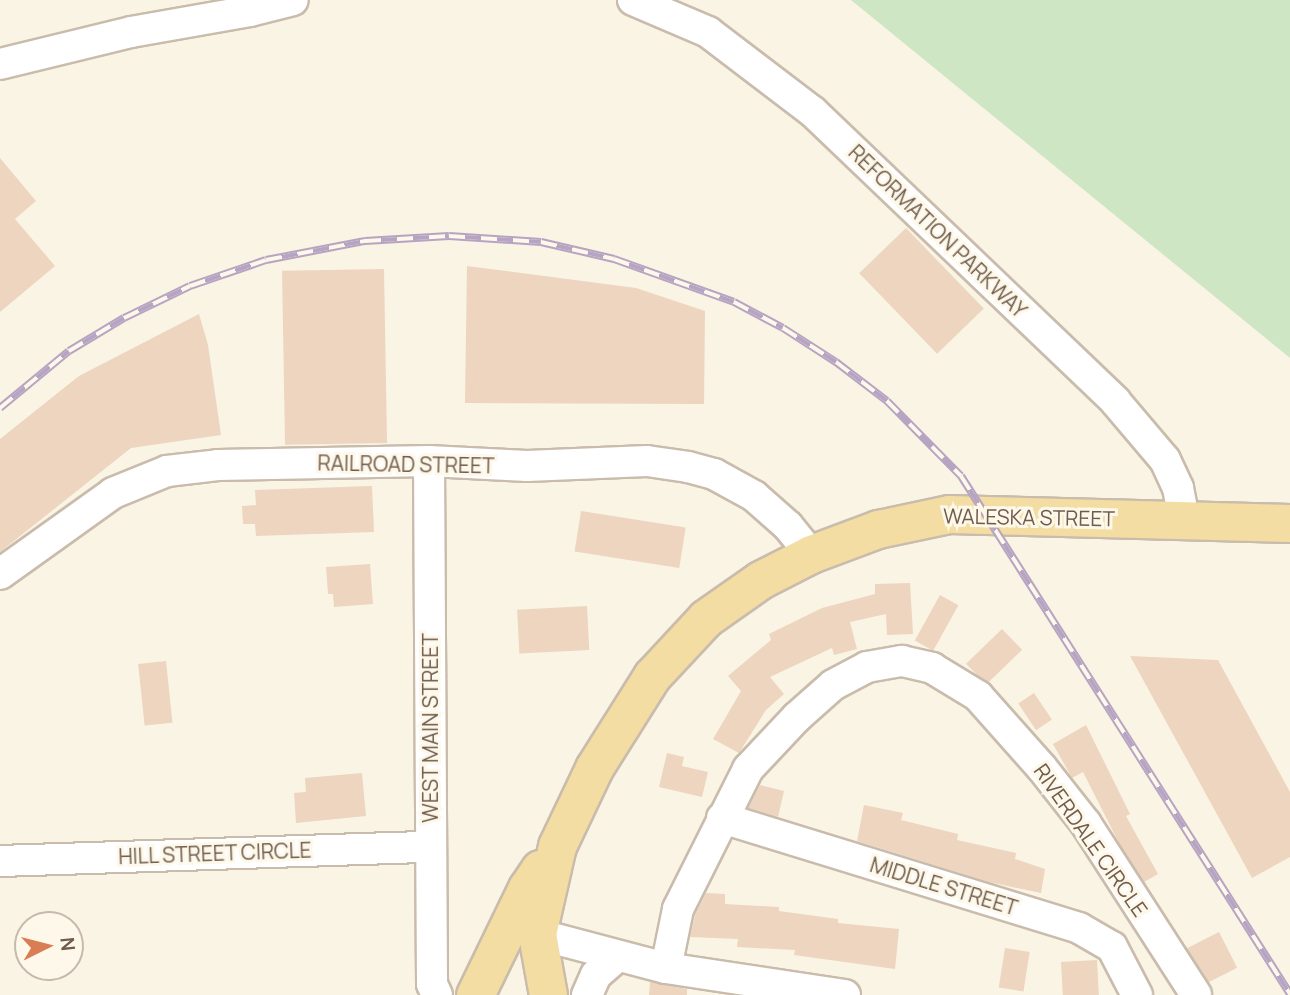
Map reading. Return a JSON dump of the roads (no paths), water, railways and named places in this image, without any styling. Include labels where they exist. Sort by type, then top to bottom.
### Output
[{"type":"main road","name":"WALESKA STREET","points":[[546,990],[537,934],[557,846],[594,768],[652,676],[706,618],[760,580],[811,554],[878,529],[949,514],[1290,523]]},
{"type":"main road","points":[[475,995],[527,888],[557,846]]},
{"type":"street","points":[[0,64],[131,32],[250,11],[293,0]]},
{"type":"street","name":"REFORMATION PARKWAY","points":[[633,0],[708,32],[813,112],[1115,401],[1166,460],[1178,488],[1184,520]]},
{"type":"street","name":"RAILROAD STREET","points":[[0,575],[92,505],[139,480],[167,471],[218,465],[429,461],[527,466],[647,461],[688,467],[714,474],[754,496],[788,526],[811,554]]},
{"type":"street","name":"WEST MAIN STREET","points":[[429,461],[430,847],[432,984],[436,995]]},
{"type":"street","name":"RIVERDALE CIRCLE","points":[[666,968],[678,909],[748,769],[797,716],[833,685],[867,667],[902,661],[932,668],[978,696],[1042,768],[1086,824],[1196,995]]},
{"type":"street","name":"MIDDLE STREET","points":[[722,818],[1079,928],[1112,947],[1137,995]]},
{"type":"street","name":"HILL STREET CIRCLE","points":[[0,861],[430,847]]},
{"type":"street","points":[[537,934],[666,968],[845,995]]},
{"type":"street","points":[[587,995],[596,975],[618,956]]},
{"type":"railway","points":[[0,408],[69,351],[124,318],[190,286],[266,260],[365,241],[449,236],[541,242],[614,259],[734,302],[783,328],[836,362],[887,401],[961,476],[1290,994]]}]
